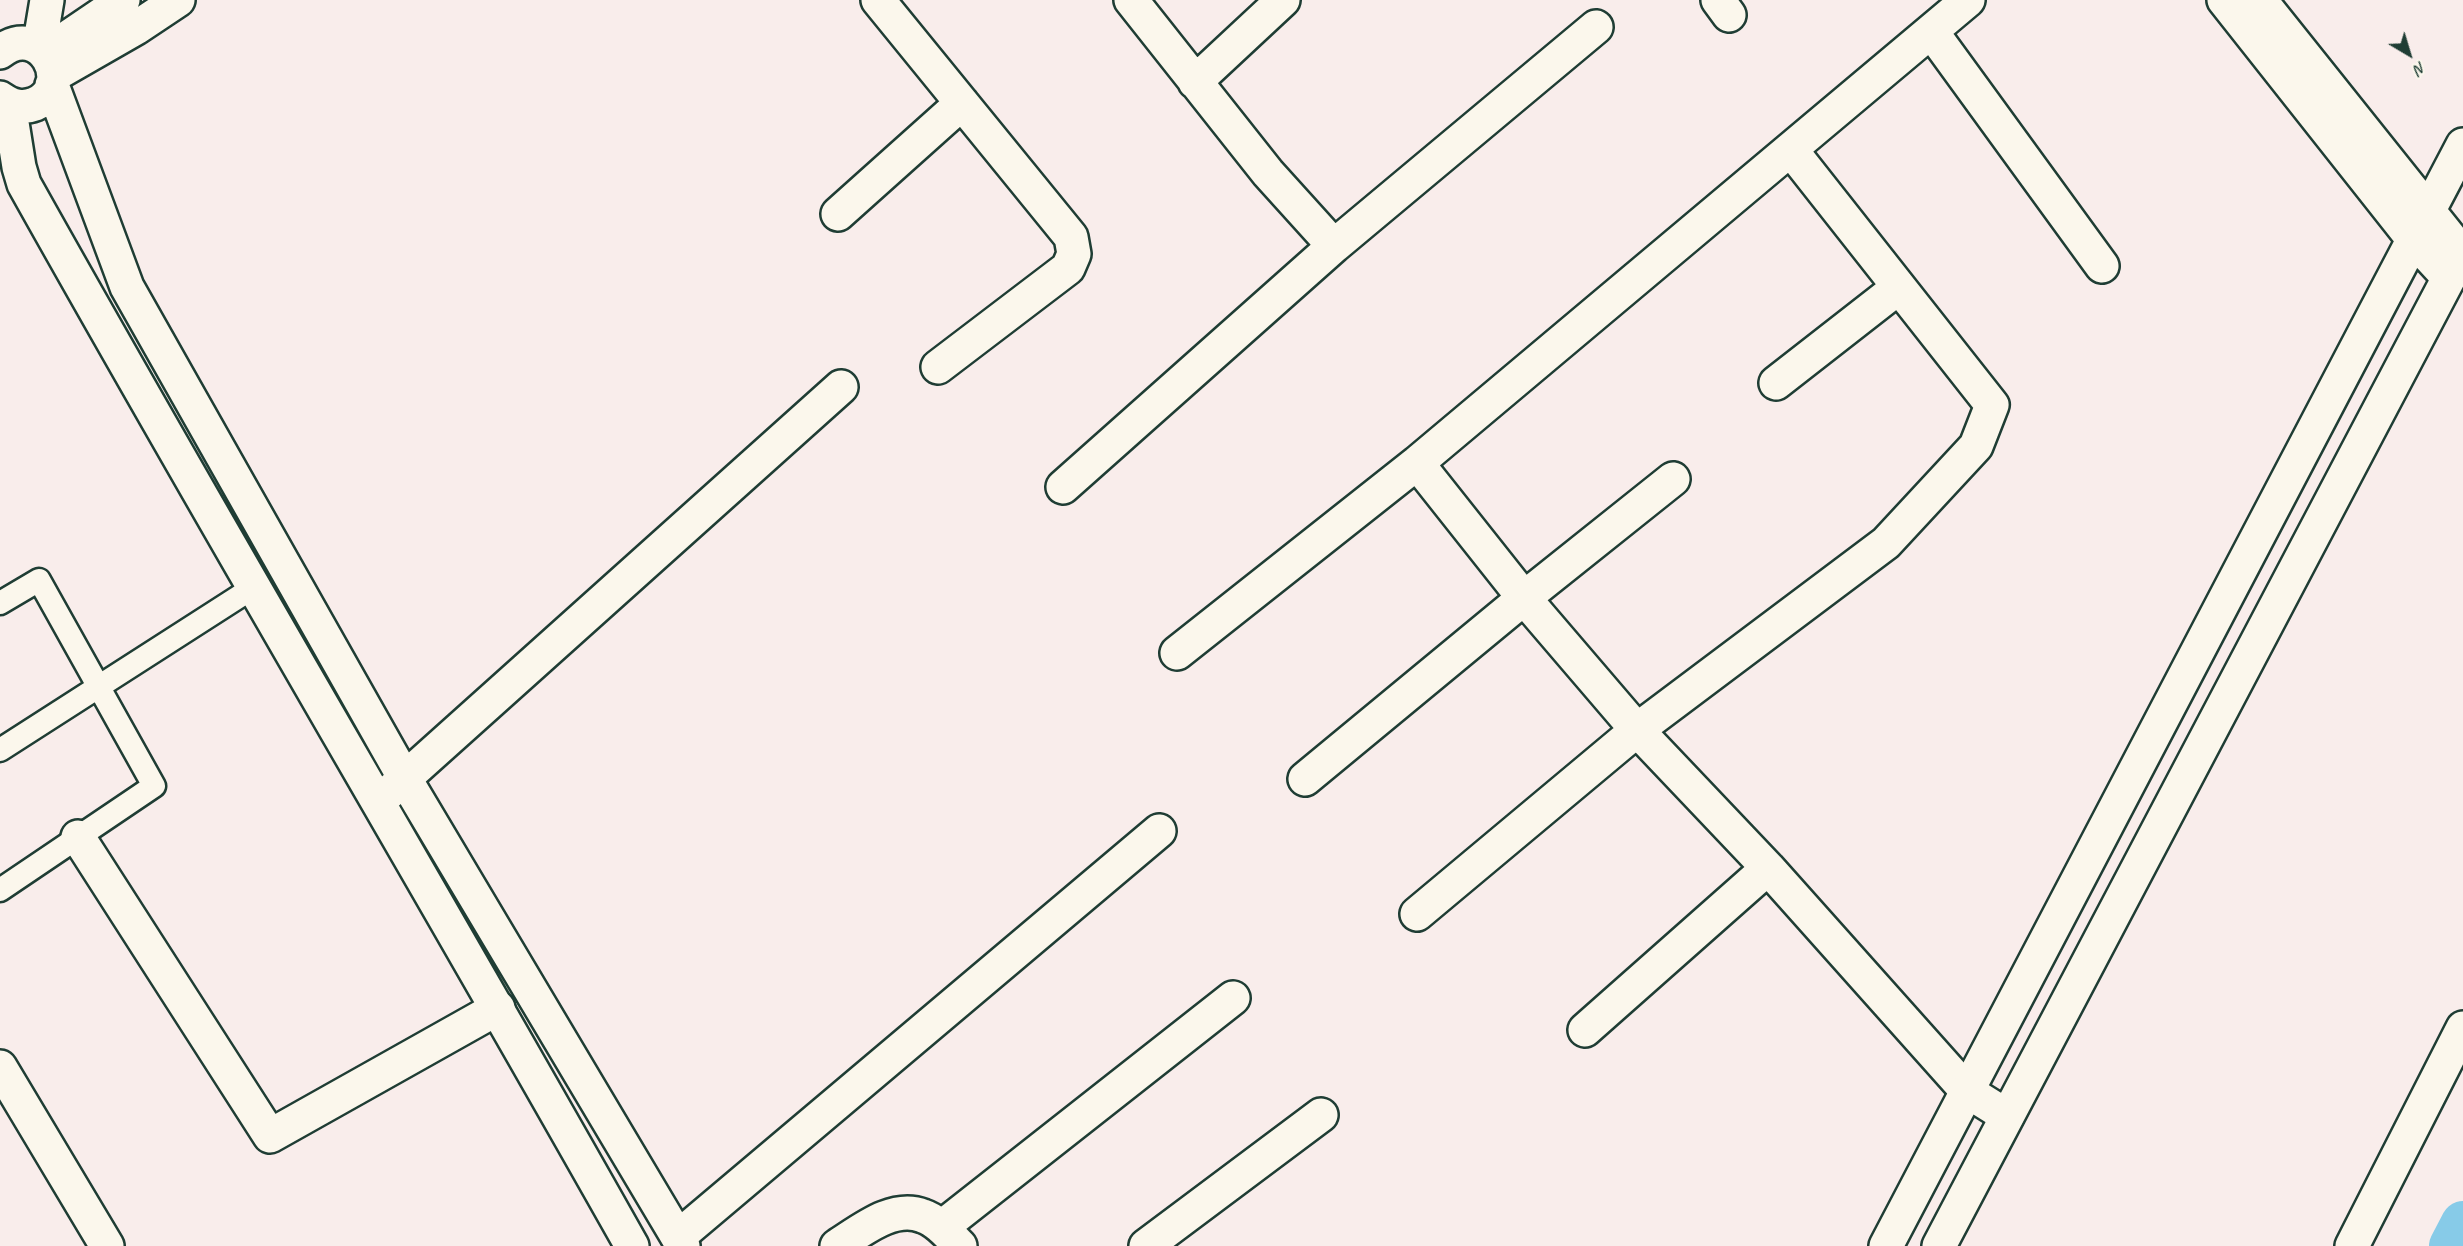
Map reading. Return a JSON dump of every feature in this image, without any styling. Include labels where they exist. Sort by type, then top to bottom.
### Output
[{"type":"street","points":[[4,101],[19,107],[40,102],[48,94],[47,0]]},
{"type":"street","points":[[48,65],[123,0]]},
{"type":"street","points":[[48,65],[136,28],[178,0]]},
{"type":"street","points":[[878,0],[1071,237],[1074,254],[1068,268],[938,367]]},
{"type":"street","points":[[1131,0],[1268,173],[1334,246]]},
{"type":"street","points":[[1195,82],[1283,0]]},
{"type":"street","points":[[1177,653],[1417,463],[1968,0]]},
{"type":"street","points":[[1939,1246],[2458,260],[2421,225],[2224,0]]},
{"type":"street","points":[[2260,0],[2421,225]]},
{"type":"street","points":[[1063,487],[1334,246],[1596,27]]},
{"type":"street","points":[[1931,31],[2102,266]]},
{"type":"street","points":[[0,45],[30,44],[48,65],[127,287],[405,779],[681,1241],[1159,831]]},
{"type":"street","points":[[4,101],[24,184],[498,1008],[632,1246]]},
{"type":"street","points":[[838,214],[962,103]]},
{"type":"street","points":[[1886,1246],[2463,145]]},
{"type":"street","points":[[1417,914],[1637,730],[1886,543],[1976,446],[1992,405],[1791,150]]},
{"type":"street","points":[[1776,383],[1899,287]]},
{"type":"street","points":[[378,802],[841,387]]},
{"type":"street","points":[[1417,463],[1524,598],[1637,730],[1768,868],[1968,1091],[2007,1116]]},
{"type":"street","points":[[1305,779],[1524,598],[1673,479]]},
{"type":"street","points":[[78,837],[270,1136],[498,1008]]},
{"type":"street","points":[[1585,1030],[1768,868]]},
{"type":"street","points":[[837,1246],[879,1220],[901,1214],[923,1215],[951,1236],[1233,998]]},
{"type":"street","points":[[2352,1246],[2463,1028]]},
{"type":"street","points":[[0,1067],[107,1246]]},
{"type":"street","points":[[1146,1246],[1321,1115]]},
{"type":"lane","points":[[0,603],[39,580],[154,786],[0,890]]},
{"type":"lane","points":[[0,750],[254,587]]},
{"type":"waterway","points":[[2451,1246],[2463,1223]]}]
